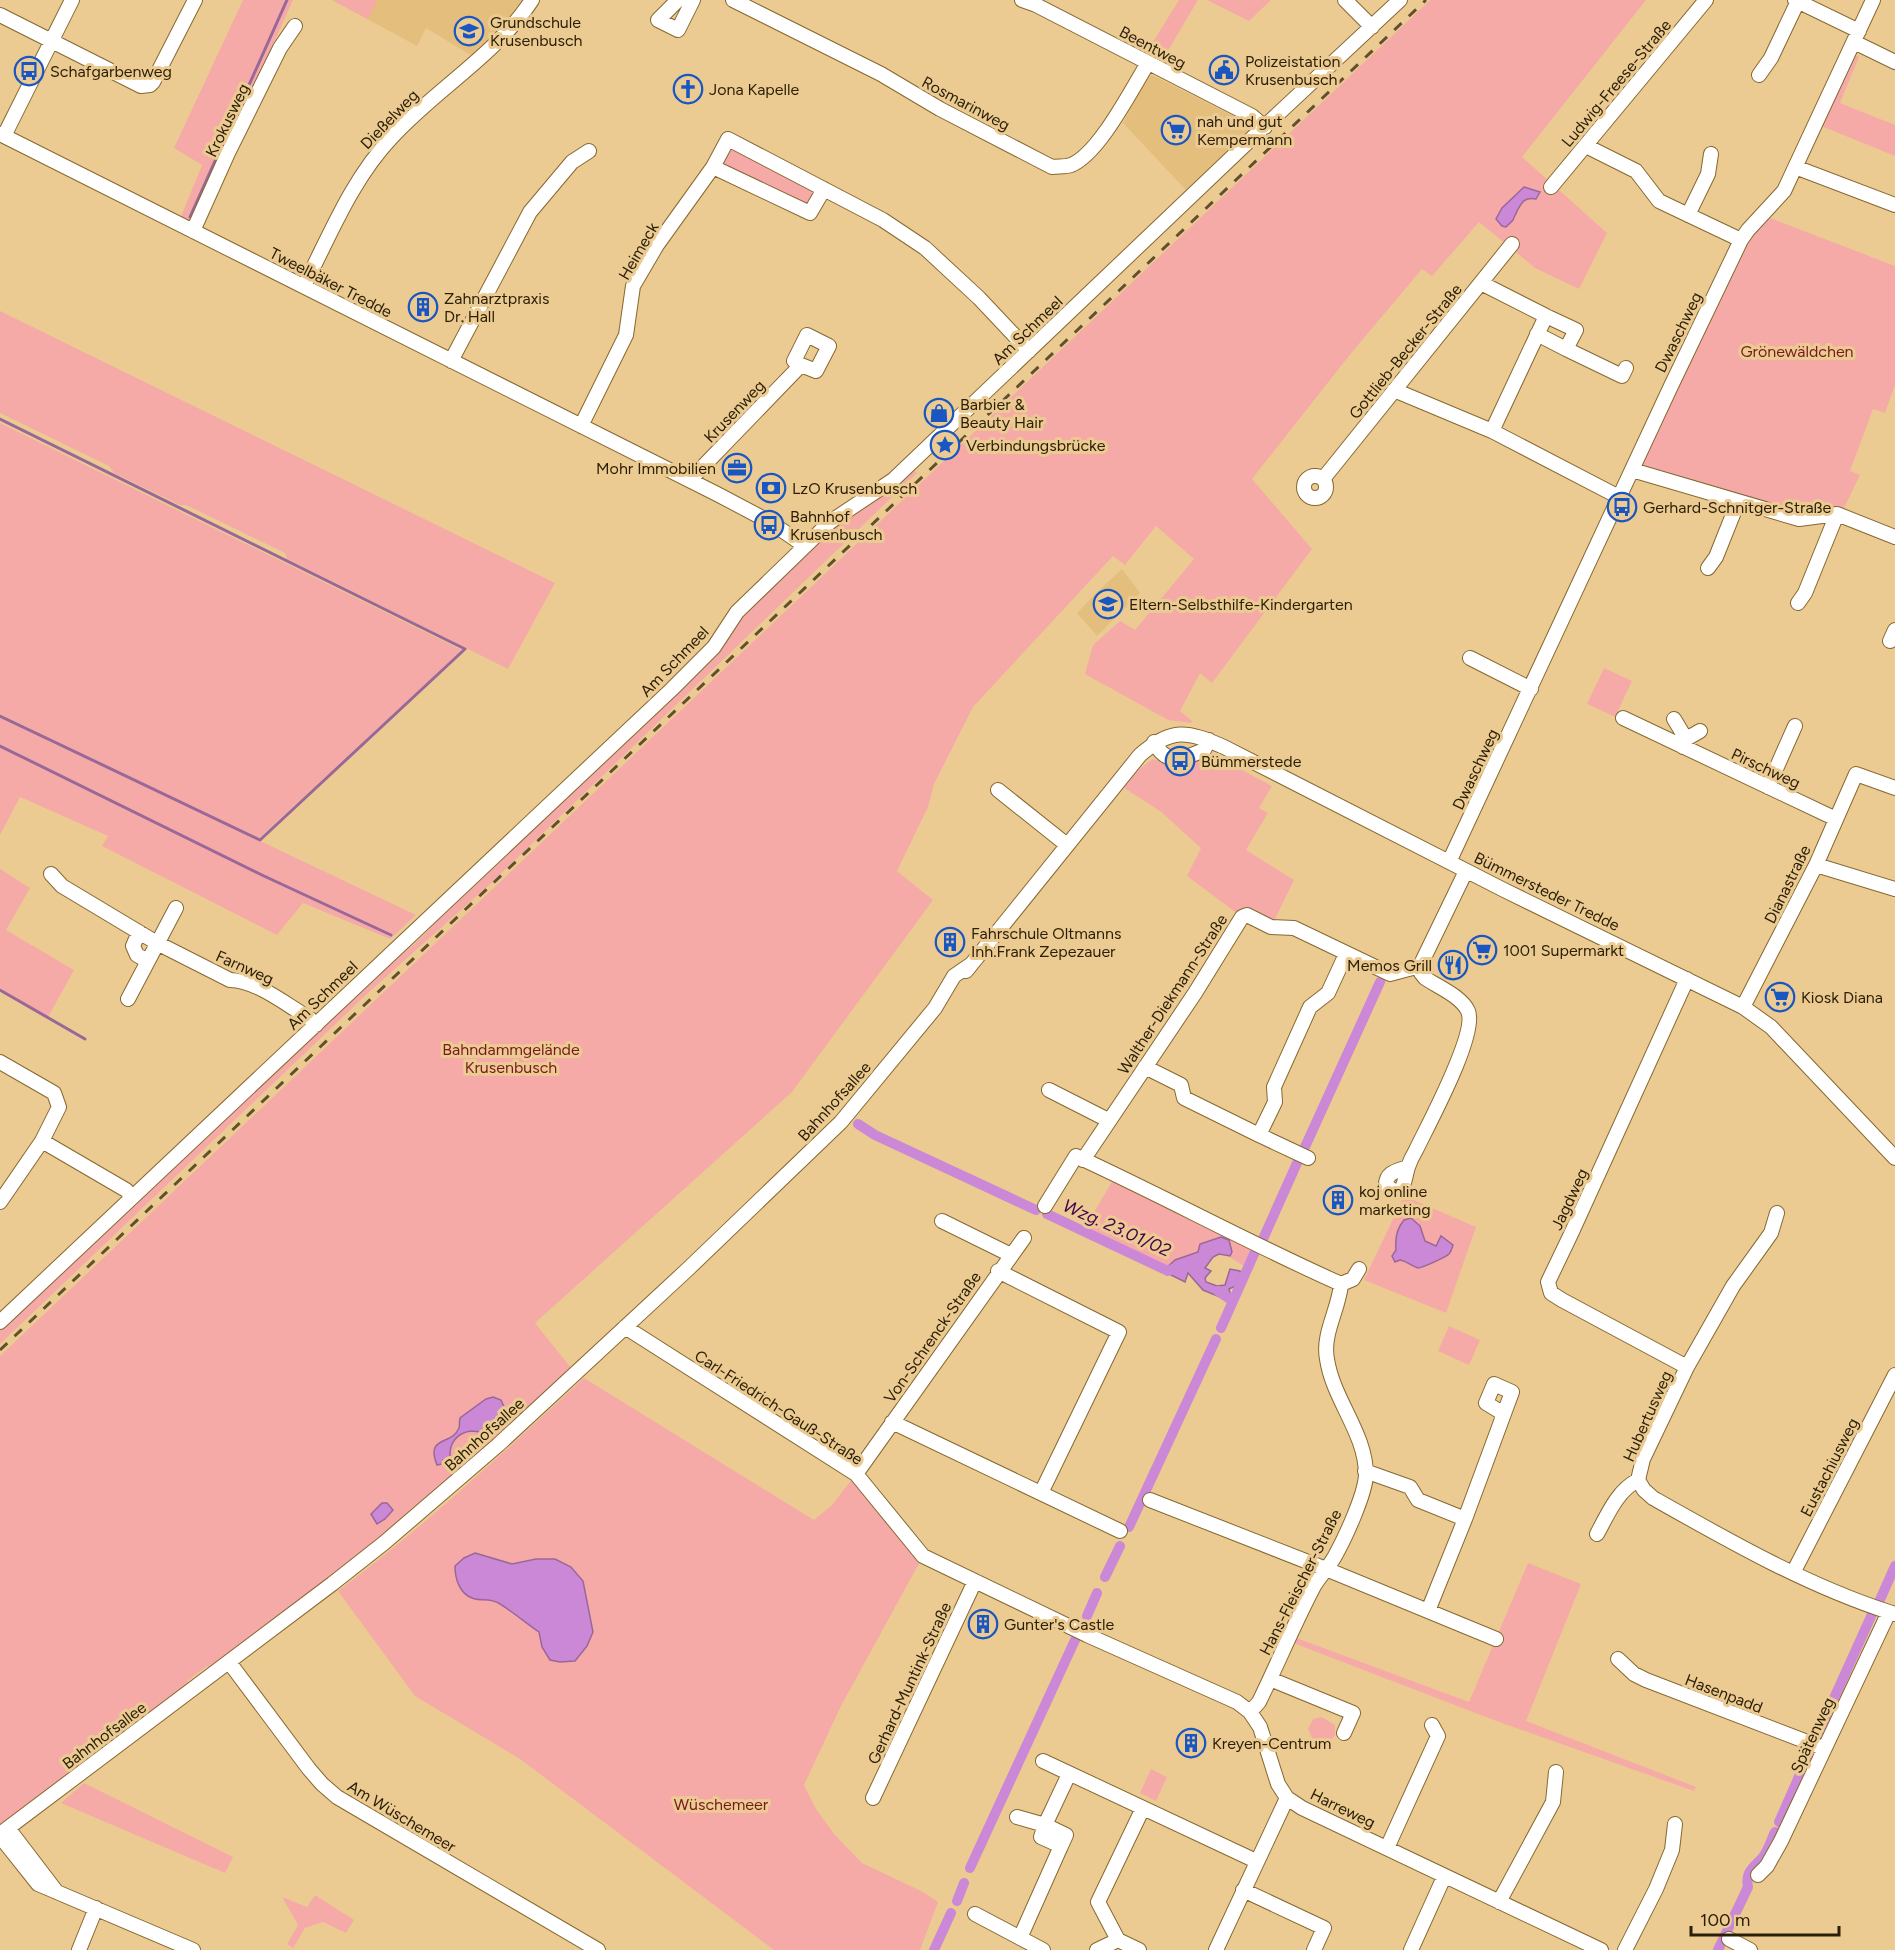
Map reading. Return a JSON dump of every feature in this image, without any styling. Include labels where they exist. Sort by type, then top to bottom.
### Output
[{"type":"street","points":[[2,135],[72,0]]},
{"type":"street","points":[[0,15],[141,86],[150,85],[153,82],[195,0]]},
{"type":"street","name":"Dießelweg","points":[[304,286],[351,191],[374,157],[428,101],[503,36],[532,0]]},
{"type":"street","points":[[678,0],[658,20],[678,30],[693,0]]},
{"type":"street","name":"Rosmarinweg","points":[[733,0],[880,74],[940,110],[1052,167],[1070,165],[1088,154],[1110,124],[1148,63]]},
{"type":"street","name":"Beentweg","points":[[1022,0],[1252,116],[1265,128]]},
{"type":"street","points":[[1345,0],[1372,27]]},
{"type":"street","name":"Am Schmeel","points":[[0,1322],[672,689],[714,647],[737,612],[830,522],[892,480],[1400,0]]},
{"type":"street","name":"Ludwig-Freese-Straße","points":[[1551,187],[1706,0]]},
{"type":"street","name":"Dwaschweg","points":[[1449,862],[1741,240],[1784,191],[1873,0]]},
{"type":"street","points":[[1759,75],[1771,58],[1796,1],[1895,62]]},
{"type":"street","name":"Krokusweg","points":[[193,231],[228,153],[280,48],[295,26]]},
{"type":"street","name":"Tweelbäker Tredde","points":[[2,135],[690,480],[770,522],[805,546]]},
{"type":"street","name":"Heimeck","points":[[581,426],[626,335],[633,286],[657,245],[713,167],[728,139],[883,220],[925,248],[979,298],[1029,351]]},
{"type":"street","points":[[1586,146],[1636,171],[1659,201],[1741,240]]},
{"type":"street","points":[[451,361],[530,212],[572,162],[589,151]]},
{"type":"street","points":[[1688,215],[1708,174],[1711,154]]},
{"type":"street","points":[[713,167],[810,213],[824,189]]},
{"type":"street","points":[[1795,167],[1895,205]]},
{"type":"street","name":"Gottlieb-Becker-Straße","points":[[1323,479],[1512,244]]},
{"type":"street","points":[[1481,283],[1576,330],[1566,349]]},
{"type":"street","points":[[1492,431],[1546,316]]},
{"type":"street","points":[[1537,334],[1622,376],[1626,368]]},
{"type":"street","name":"Krusenweg","points":[[690,480],[801,365]]},
{"type":"street","points":[[1394,390],[1492,431],[1619,497]]},
{"type":"street","points":[[1632,470],[1799,519],[1837,514],[1895,537]]},
{"type":"street","points":[[1708,568],[1716,557],[1738,502]]},
{"type":"street","points":[[1798,603],[1805,593],[1837,514]]},
{"type":"street","points":[[1470,658],[1531,689]]},
{"type":"street","name":"Pirschweg","points":[[1623,718],[1684,743],[1836,819]]},
{"type":"street","points":[[1674,719],[1684,743],[1700,731]]},
{"type":"street","points":[[1768,787],[1795,726]]},
{"type":"street","name":"Bümmersteder Tredde","points":[[1159,740],[1175,735],[1209,740],[1466,871],[1743,1007],[1771,1027],[1895,1158]]},
{"type":"street","points":[[1159,740],[1160,753],[1166,758],[1184,758],[1204,750],[1209,740]]},
{"type":"street","name":"Bahnhofsallee","points":[[2,1833],[384,1543],[445,1491],[625,1326],[841,1122],[939,1003],[954,976],[970,964],[1140,755],[1159,740]]},
{"type":"street","name":"Dianastraße","points":[[1743,1007],[1816,866],[1856,774],[1895,788]]},
{"type":"street","points":[[998,790],[1067,845]]},
{"type":"street","points":[[1816,866],[1895,890]]},
{"type":"street","points":[[1408,1167],[1459,1057],[1470,1024],[1467,1009],[1462,1002],[1425,978],[1420,966],[1466,871]]},
{"type":"street","name":"Farnweg","points":[[51,874],[62,886],[157,943],[230,980],[254,986],[309,1018],[316,1025]]},
{"type":"street","points":[[128,999],[176,908]]},
{"type":"street","name":"Walther-Diekmann-Straße","points":[[1045,1206],[1076,1156],[1083,1160],[1195,993],[1242,917],[1247,915],[1271,927],[1294,928],[1390,974],[1420,966]]},
{"type":"street","points":[[139,932],[133,945],[137,955],[148,961]]},
{"type":"street","points":[[1259,1135],[1275,1102],[1274,1087],[1310,1007],[1328,993],[1346,954]]},
{"type":"street","name":"Jagdweg","points":[[1687,1367],[1562,1300],[1551,1293],[1548,1282],[1688,979]]},
{"type":"street","points":[[0,1062],[54,1093],[58,1100],[58,1112],[42,1141],[0,1202]]},
{"type":"street","points":[[1145,1067],[1181,1085],[1184,1098],[1308,1158]]},
{"type":"street","points":[[1049,1090],[1108,1120]]},
{"type":"street","points":[[42,1141],[126,1190],[132,1197]]},
{"type":"street","points":[[1083,1160],[1178,1203],[1267,1251],[1341,1284],[1353,1279],[1359,1269]]},
{"type":"street","name":"Hubertusweg","points":[[1777,1213],[1772,1233],[1733,1286],[1687,1367],[1643,1459],[1638,1480],[1653,1498],[1793,1573],[1826,1589],[1892,1613]]},
{"type":"street","points":[[942,1221],[1011,1255]]},
{"type":"street","name":"Von-Schrenck-Straße","points":[[856,1474],[998,1271],[1024,1238]]},
{"type":"street","name":"Von-Schrenck-Straße","points":[[998,1271],[1119,1332],[1041,1493]]},
{"type":"street","name":"Hans-Fleischer-Straße","points":[[1250,1712],[1260,1702],[1315,1585],[1334,1556],[1355,1512],[1366,1479],[1365,1460],[1360,1442],[1332,1378],[1326,1356],[1328,1333],[1340,1301],[1341,1284]]},
{"type":"street","name":"Carl-Friedrich-Gauß-Straße","points":[[625,1326],[856,1474],[923,1556],[1087,1635],[1237,1702],[1250,1712]]},
{"type":"street","name":"Eustachiusweg","points":[[1793,1573],[1895,1375]]},
{"type":"street","points":[[1428,1611],[1504,1414]]},
{"type":"street","name":"Von-Schrenck-Straße","points":[[892,1422],[1119,1531]]},
{"type":"street","points":[[1365,1471],[1410,1487],[1418,1500],[1465,1519]]},
{"type":"street","points":[[1597,1534],[1617,1498],[1630,1484],[1638,1480]]},
{"type":"street","points":[[1150,1500],[1496,1639]]},
{"type":"street","name":"Gerhard-Muntink-Straße","points":[[873,1798],[975,1581]]},
{"type":"street","name":"Spätenweg","points":[[1758,1875],[1767,1866],[1780,1841],[1823,1748],[1892,1613]]},
{"type":"street","name":"Hasenpadd","points":[[1618,1659],[1634,1674],[1646,1680],[1823,1748]]},
{"type":"street","name":"Am Wüschemeer","points":[[229,1662],[309,1769],[337,1797],[598,1950]]},
{"type":"street","name":"Hans-Fleischer-Straße","points":[[1270,1679],[1353,1713],[1344,1733]]},
{"type":"street","name":"Harreweg","points":[[1250,1712],[1260,1726],[1278,1784],[1287,1798],[1302,1808],[1444,1877],[1601,1950]]},
{"type":"street","points":[[1387,1848],[1438,1736],[1432,1725]]},
{"type":"street","points":[[1042,1761],[1256,1861]]},
{"type":"street","points":[[1499,1902],[1553,1802],[1556,1772]]},
{"type":"street","points":[[1020,1938],[1061,1846],[1041,1837],[1069,1774]]},
{"type":"street","points":[[1216,1950],[1287,1798]]},
{"type":"street","points":[[1139,1950],[1118,1940],[1098,1902],[1143,1808]]},
{"type":"street","points":[[1017,1817],[1045,1825]]},
{"type":"street","points":[[1625,1950],[1656,1889],[1672,1850],[1675,1824]]},
{"type":"street","points":[[2,1833],[3,1840],[38,1884],[188,1949]]},
{"type":"street","points":[[1411,1950],[1444,1877]]},
{"type":"street","points":[[1244,1890],[1324,1928],[1314,1950]]},
{"type":"street","points":[[79,1950],[96,1908]]},
{"type":"street","points":[[975,1914],[1043,1950]]},
{"type":"street","points":[[1728,1939],[1750,1950]]},
{"type":"street","points":[[1097,1950],[1118,1940]]},
{"type":"shaded area","name":"Grundschule Krusenbusch","points":[[332,0],[532,0],[477,59],[426,28],[417,46]]},
{"type":"shaded area","points":[[1152,75],[1251,125],[1251,128],[1186,190],[1123,123],[1148,76]]},
{"type":"shaded area","points":[[1524,187],[1540,192],[1536,199],[1524,201],[1513,220],[1506,227],[1502,226],[1496,219],[1502,208]]},
{"type":"shaded area","name":"Eltern-Selbsthilfe-Kindergarten","points":[[1122,569],[1140,593],[1097,636],[1077,613]]},
{"type":"shaded area","points":[[1411,1218],[1420,1226],[1425,1241],[1436,1246],[1441,1236],[1453,1245],[1449,1254],[1418,1268],[1400,1260],[1395,1262],[1392,1256],[1396,1250],[1398,1230],[1404,1220]]},
{"type":"shaded area","points":[[1221,1237],[1229,1240],[1232,1252],[1230,1256],[1219,1254],[1213,1257],[1205,1268],[1211,1271],[1205,1278],[1206,1282],[1217,1286],[1225,1285],[1230,1269],[1240,1271],[1242,1277],[1240,1284],[1229,1289],[1231,1297],[1227,1300],[1203,1290],[1188,1273],[1185,1282],[1163,1271],[1175,1260],[1198,1252],[1200,1244]]},
{"type":"shaded area","points":[[493,1397],[501,1400],[506,1411],[500,1420],[485,1431],[461,1434],[452,1444],[450,1458],[437,1465],[434,1449],[437,1445],[456,1434],[460,1418],[486,1399]]},
{"type":"shaded area","points":[[382,1503],[387,1503],[393,1510],[377,1524],[371,1514]]},
{"type":"shaded area","points":[[475,1553],[512,1564],[536,1559],[555,1559],[571,1567],[583,1581],[593,1632],[587,1646],[575,1661],[550,1660],[542,1647],[539,1632],[496,1602],[475,1599],[464,1593],[457,1580],[455,1566],[464,1558]]},
{"type":"green space","points":[[243,0],[293,0],[192,225],[180,219],[202,165],[174,148]]},
{"type":"green space","points":[[332,0],[377,0],[368,19]]},
{"type":"green space","points":[[1179,0],[1198,0],[1163,59],[1148,50]]},
{"type":"green space","points":[[1207,0],[1271,0],[1249,21]]},
{"type":"green space","name":"Bahndammgelände Krusenbusch","points":[[1430,0],[1646,0],[1522,157],[1607,233],[1579,289],[1535,268],[1479,222],[1432,276],[1422,269],[1352,352],[1252,479],[1312,549],[1212,683],[1200,673],[1180,711],[1192,721],[1191,723],[1168,720],[1085,674],[1093,645],[1120,621],[1135,630],[1194,559],[1156,526],[1125,565],[1113,556],[973,707],[934,784],[928,807],[897,871],[933,900],[792,1092],[535,1323],[572,1369],[381,1540],[210,1669],[207,1666],[187,1681],[189,1685],[47,1790],[0,1828],[0,1356]],"holes":[[[1539,196],[1522,201],[1511,222],[1498,217],[1502,208],[1512,200]]]},
{"type":"green space","points":[[1852,53],[1859,57],[1840,103],[1895,125],[1895,156],[1821,126]]},
{"type":"green space","points":[[729,146],[818,191],[809,206],[721,164]]},
{"type":"green space","name":"Grönewäldchen","points":[[1770,218],[1895,266],[1895,385],[1885,413],[1873,409],[1850,471],[1860,475],[1843,510],[1797,513],[1638,468],[1742,241]]},
{"type":"green space","points":[[0,311],[555,583],[508,669],[287,559],[285,553],[114,473],[109,466],[0,413]]},
{"type":"green space","points":[[0,423],[462,650],[258,839],[0,714]]},
{"type":"green space","points":[[911,467],[917,473],[489,885],[369,992],[0,1344],[0,1329],[408,945],[411,947],[430,929],[428,926],[837,523]]},
{"type":"green space","points":[[1604,668],[1632,681],[1615,717],[1587,704]]},
{"type":"green space","points":[[0,717],[416,915],[390,939],[303,903],[277,935],[102,846],[108,836],[20,797],[0,835]]},
{"type":"green space","points":[[1210,753],[1272,786],[1259,808],[1268,813],[1246,850],[1294,880],[1271,927],[1242,917],[1187,876],[1201,848],[1160,811],[1121,786],[1153,759],[1175,762]]},
{"type":"green space","points":[[0,869],[30,888],[6,930],[74,970],[48,1017],[0,988]]},
{"type":"green space","points":[[1116,1175],[1261,1252],[1249,1269],[1228,1256],[1221,1237],[1200,1244],[1198,1252],[1175,1260],[1163,1271],[1084,1229]]},
{"type":"green space","points":[[1404,1196],[1476,1227],[1446,1313],[1364,1280]]},
{"type":"green space","points":[[1449,1326],[1480,1340],[1469,1365],[1438,1351]]},
{"type":"green space","name":"Wüschemeer","points":[[584,1378],[814,1520],[832,1505],[856,1474],[923,1556],[841,1706],[804,1785],[816,1809],[835,1835],[862,1863],[923,1892],[938,1902],[920,1950],[774,1950],[520,1759],[415,1696],[338,1591],[433,1515]],"holes":[[[536,1559],[586,1593],[587,1610],[592,1622],[542,1647],[539,1632],[491,1599],[496,1560],[512,1564]]]},
{"type":"green space","points":[[1528,1563],[1581,1584],[1526,1721],[1696,1787],[1694,1791],[1499,1722],[1288,1641],[1291,1636],[1469,1702]]},
{"type":"green space","points":[[1322,1717],[1335,1725],[1335,1735],[1326,1746],[1315,1744],[1308,1729],[1313,1719]]},
{"type":"green space","points":[[1151,1769],[1167,1777],[1156,1801],[1140,1793]]},
{"type":"green space","points":[[84,1783],[233,1857],[225,1873],[61,1803]]},
{"type":"green space","points":[[315,1895],[354,1920],[346,1933],[323,1922],[305,1928],[293,1948],[287,1944],[298,1925],[282,1897],[307,1907]]},
{"type":"waterway","points":[[190,217],[287,0]]},
{"type":"waterway","points":[[0,419],[465,649],[260,840],[0,716]]},
{"type":"waterway","points":[[0,746],[264,876],[391,935]]},
{"type":"waterway","points":[[1305,1147],[1380,982]]},
{"type":"waterway","points":[[0,990],[85,1039]]},
{"type":"waterway","name":"Wzg. 23.01/02","points":[[858,1124],[875,1135],[1036,1210]]},
{"type":"waterway","points":[[1263,1239],[1297,1163]]},
{"type":"waterway","name":"Wzg. 23.01/02","points":[[1047,1214],[1168,1271],[1177,1267]]},
{"type":"waterway","points":[[1221,1328],[1254,1254]]},
{"type":"waterway","name":"Wzg. 23.01/02","points":[[1218,1291],[1233,1301]]},
{"type":"waterway","points":[[1129,1527],[1216,1339]]},
{"type":"waterway","points":[[1105,1577],[1120,1546]]},
{"type":"waterway","points":[[1879,1602],[1895,1566]]},
{"type":"waterway","points":[[1087,1616],[1097,1593]]},
{"type":"waterway","points":[[1816,1738],[1873,1612]]},
{"type":"waterway","points":[[970,1868],[1075,1640]]},
{"type":"waterway","points":[[1779,1822],[1809,1754]]},
{"type":"waterway","points":[[1718,1950],[1748,1887],[1749,1874],[1766,1853],[1775,1832]]},
{"type":"waterway","points":[[957,1901],[964,1883]]},
{"type":"waterway","points":[[934,1950],[951,1913]]},
{"type":"railway","points":[[0,1350],[1426,0]]},
{"type":"place","name":"Grundschule Krusenbusch","points":[[469,31]]},
{"type":"place","name":"Polizeistation Krusenbusch","points":[[1224,70]]},
{"type":"place","name":"Schafgarbenweg","points":[[29,71]]},
{"type":"place","name":"Jona Kapelle","points":[[688,89]]},
{"type":"place","name":"nah und gut Kempermann","points":[[1176,130]]},
{"type":"place","name":"Zahnarztpraxis Dr. Hall","points":[[423,307]]},
{"type":"place","name":"Barbier & Beauty Hair","points":[[939,413]]},
{"type":"place","name":"Verbindungsbrücke","points":[[945,445]]},
{"type":"place","name":"Mohr Immobilien","points":[[737,468]]},
{"type":"place","name":"LzO Krusenbusch","points":[[771,488]]},
{"type":"place","name":"Gerhard-Schnitger-Straße","points":[[1622,507]]},
{"type":"place","name":"Bahnhof Krusenbusch","points":[[769,525]]},
{"type":"place","name":"Eltern-Selbsthilfe-Kindergarten","points":[[1108,604]]},
{"type":"place","name":"Bümmerstede","points":[[1180,761]]},
{"type":"place","name":"Fahrschule Oltmanns Inh.Frank Zepezauer","points":[[950,942]]},
{"type":"place","name":"1001 Supermarkt","points":[[1482,950]]},
{"type":"place","name":"Memos Grill","points":[[1453,965]]},
{"type":"place","name":"Kiosk Diana","points":[[1780,997]]},
{"type":"place","name":"koj online marketing","points":[[1338,1200]]},
{"type":"place","name":"Gunter's Castle","points":[[983,1624]]},
{"type":"place","name":"Kreyen-Centrum","points":[[1191,1743]]}]
